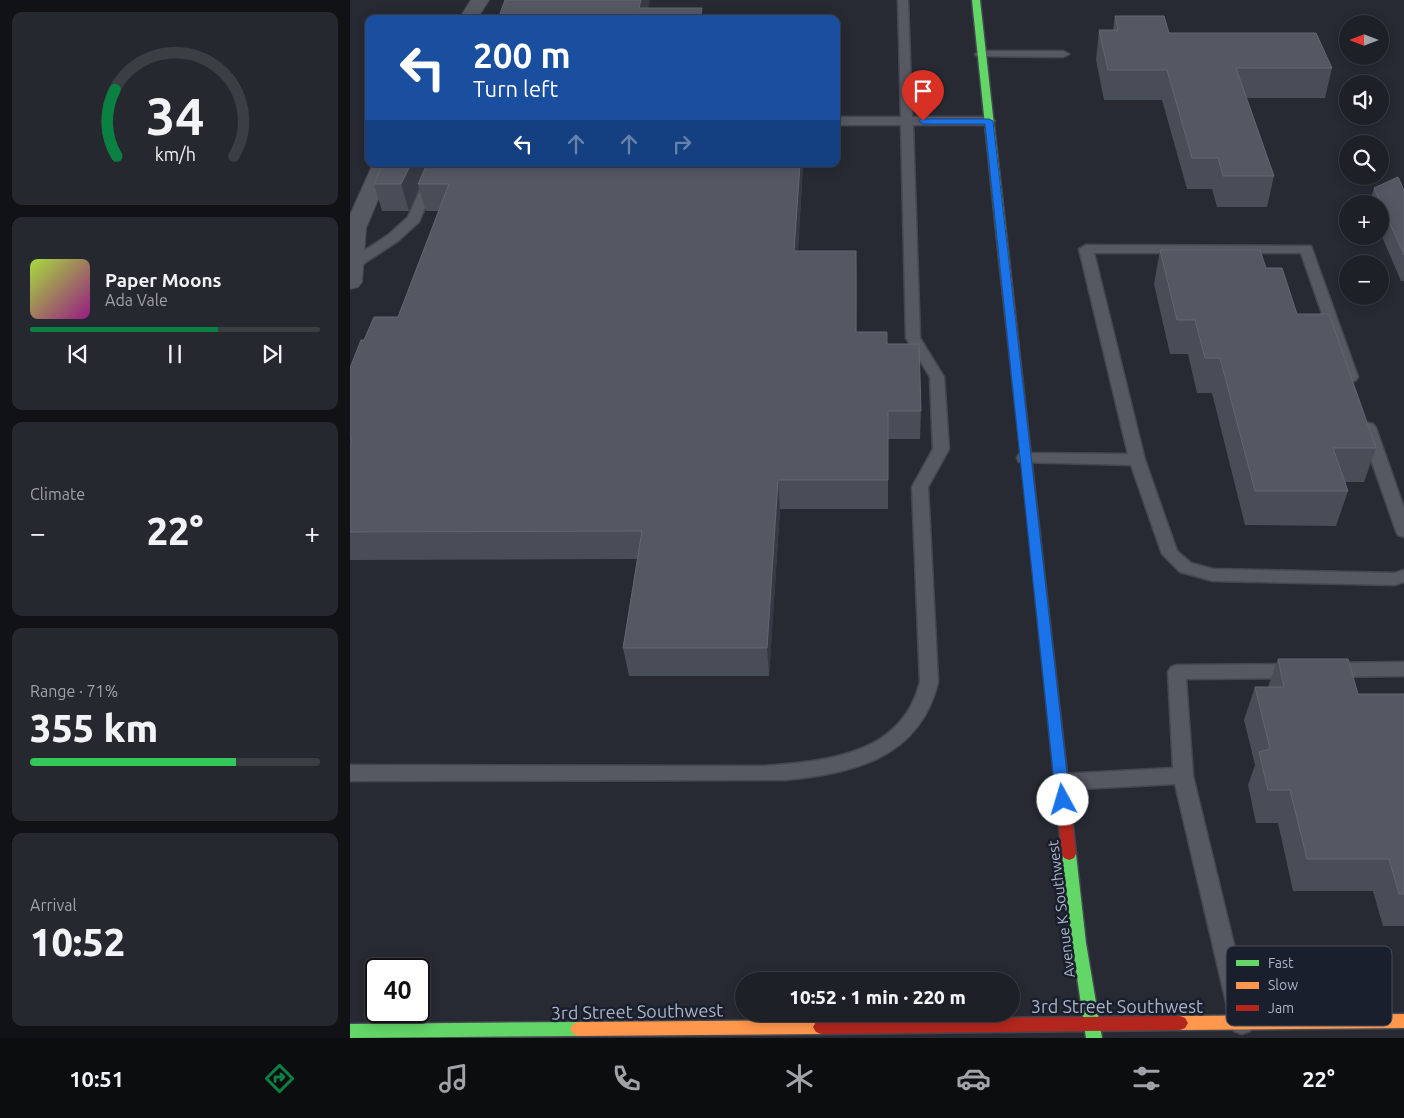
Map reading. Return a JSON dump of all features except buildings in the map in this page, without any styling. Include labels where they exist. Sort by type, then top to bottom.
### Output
[{"type":"main road","name":"Avenue K Southwest","points":[[976,0],[1079,943],[1094,1038]]},
{"type":"main road","name":"3rd Street Southwest","points":[[350,1031],[672,1033],[1092,1023],[1226,1023]]},
{"type":"street","points":[[471,15],[480,0]]},
{"type":"street","points":[[351,274],[355,228],[382,167]]},
{"type":"lane","points":[[350,773],[764,774],[805,771],[845,763],[877,750],[903,731],[921,708],[929,682],[920,487],[923,477],[938,458],[940,449],[937,377],[934,367],[917,347],[913,338],[903,0]]},
{"type":"lane","points":[[981,54],[1063,54]]},
{"type":"lane","points":[[840,122],[989,121]]},
{"type":"lane","points":[[351,274],[414,220],[436,167]]},
{"type":"lane","points":[[1354,387],[1306,249],[1086,249],[1137,460],[1170,554],[1186,568],[1213,575],[1395,578],[1404,576]]},
{"type":"lane","points":[[1364,415],[1404,531]]},
{"type":"lane","points":[[1025,458],[1137,460]]},
{"type":"lane","points":[[1226,956],[1183,776],[1176,672],[1404,669]]},
{"type":"lane","points":[[1061,782],[1183,776]]},
{"type":"traffic: fast","points":[[976,0],[1004,259]]},
{"type":"traffic: fast","points":[[1069,854],[1079,943],[1094,1038]]},
{"type":"traffic: fast","points":[[350,1031],[578,1029]]},
{"type":"traffic: slow","points":[[1004,259],[1025,448]]},
{"type":"traffic: slow","points":[[1392,1021],[1404,1021]]},
{"type":"traffic: slow","points":[[1180,1023],[1226,1023]]},
{"type":"traffic: slow","points":[[578,1029],[821,1027]]},
{"type":"traffic: jam","points":[[1025,448],[1069,854]]},
{"type":"traffic: jam","points":[[821,1027],[1180,1023]]},
{"type":"route","points":[[923,121],[989,121],[1063,800]]}]
